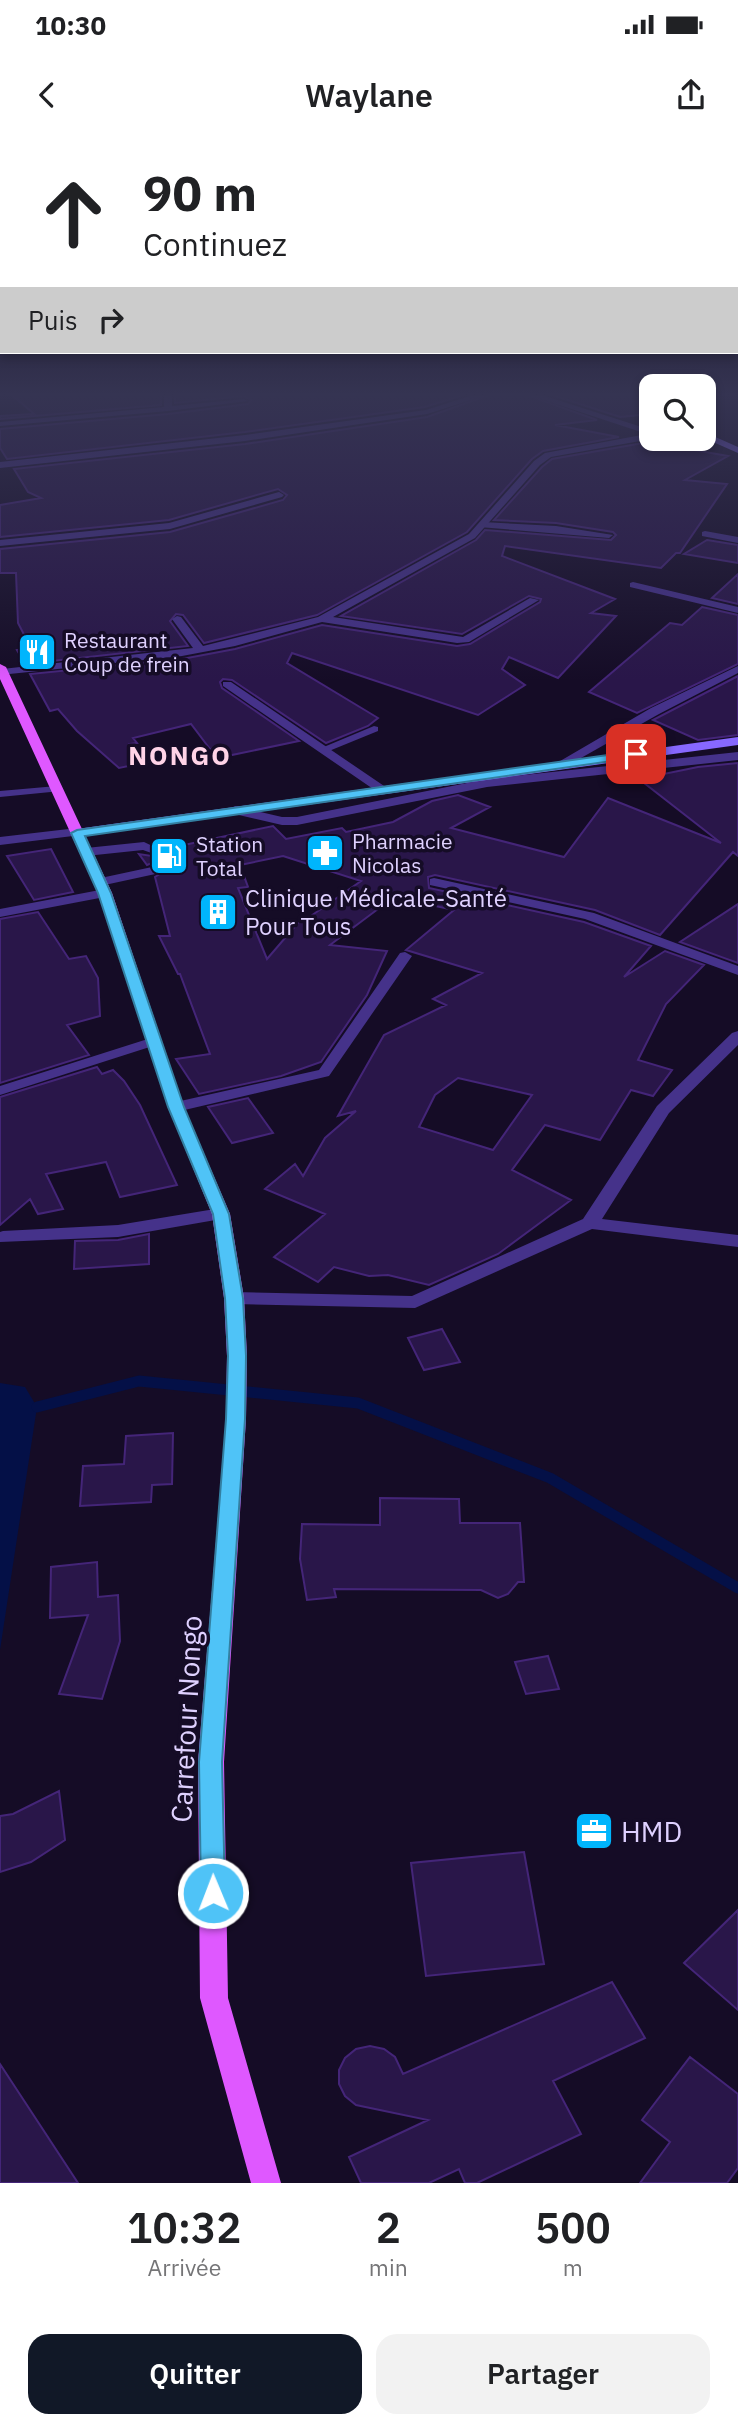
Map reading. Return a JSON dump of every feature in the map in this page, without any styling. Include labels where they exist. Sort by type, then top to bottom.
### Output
[{"type":"main road","name":"Carrefour Nongo","points":[[1,670],[102,888],[176,1107],[221,1214],[234,1298],[237,1356],[236,1419],[211,1762],[214,1997],[266,2183]]},
{"type":"main road","points":[[77,833],[738,741]]},
{"type":"street","points":[[1,670],[200,649],[235,643],[322,619],[472,536],[513,490]]},
{"type":"street","points":[[0,542],[170,526],[279,495]]},
{"type":"street","points":[[705,534],[738,540]]},
{"type":"street","points":[[322,619],[466,640],[534,600]]},
{"type":"street","points":[[177,619],[200,649]]},
{"type":"street","points":[[561,764],[655,710],[738,669]]},
{"type":"street","points":[[227,684],[384,790]]},
{"type":"street","points":[[235,810],[282,821],[297,821],[487,783],[738,756]]},
{"type":"street","points":[[0,913],[102,888]]},
{"type":"street","points":[[590,1223],[663,1110],[738,1036]]},
{"type":"street","points":[[3,1237],[118,1231],[221,1214]]},
{"type":"street","points":[[234,1298],[415,1302],[590,1223],[738,1241]]},
{"type":"lane","points":[[482,525],[543,527],[609,535]]},
{"type":"lane","points":[[633,585],[738,610]]},
{"type":"lane","points":[[325,749],[374,729]]},
{"type":"lane","points":[[0,794],[57,789]]},
{"type":"lane","points":[[0,841],[77,833]]},
{"type":"lane","points":[[86,852],[144,846],[158,851]]},
{"type":"lane","points":[[102,888],[156,870],[168,863]]},
{"type":"lane","points":[[434,882],[589,916],[738,971]]},
{"type":"lane","points":[[176,1107],[324,1073],[405,956]]},
{"type":"lane","points":[[0,1091],[154,1041]]},
{"type":"shaded area","points":[[0,1383],[25,1387],[37,1407],[0,1650]]},
{"type":"building","points":[[273,490],[169,520],[0,537],[0,505],[41,498],[28,492]]},
{"type":"building","points":[[280,490],[504,490],[467,532],[317,615],[204,643],[183,615],[176,614],[170,621],[188,646],[25,664],[17,650],[31,648],[18,623],[16,573],[0,573],[0,549],[170,532],[283,500],[287,495]]},
{"type":"building","points":[[521,490],[723,490],[680,553],[676,553],[661,568],[505,546],[502,556],[615,599],[591,613],[616,616],[558,678],[509,657],[502,669],[525,685],[478,715],[292,653],[287,663],[378,718],[368,726],[326,743],[232,680],[223,679],[220,682],[222,688],[299,741],[227,756],[224,747],[210,749],[191,724],[133,738],[137,743],[130,744],[148,762],[119,768],[77,731],[58,709],[50,711],[30,674],[182,659],[235,649],[322,625],[457,646],[470,644],[541,599],[529,596],[462,634],[341,616],[476,540],[485,530],[611,540],[616,535],[613,532],[556,523],[494,520]]},
{"type":"building","points":[[707,540],[738,545],[738,563],[684,554]]},
{"type":"building","points":[[738,574],[738,604],[712,598]]},
{"type":"building","points":[[702,607],[738,615],[738,664],[637,713],[589,692],[670,623],[682,625]]},
{"type":"building","points":[[738,676],[738,735],[698,740],[653,720]]},
{"type":"building","points":[[738,763],[738,856],[733,852],[660,935],[595,910],[435,875],[428,877],[429,888],[584,922],[651,946],[624,977],[665,951],[704,965],[666,1004],[638,1060],[672,1070],[653,1096],[631,1090],[600,1140],[545,1125],[512,1170],[571,1200],[498,1254],[429,1285],[388,1275],[369,1276],[334,1267],[318,1282],[274,1257],[325,1214],[265,1189],[295,1164],[303,1176],[325,1138],[356,1111],[338,1116],[384,1035],[446,1005],[433,999],[482,973],[406,950],[454,910],[394,897],[330,945],[387,951],[367,995],[321,1062],[281,1076],[199,1094],[176,1059],[210,1054],[180,974],[159,936],[170,936],[155,877],[177,863],[167,857],[147,865],[139,854],[158,857],[165,849],[273,826],[286,839],[342,828],[346,832],[393,822],[432,801],[458,795],[490,807],[451,828],[564,857],[608,798],[721,843],[639,779],[698,767]],"holes":[[[283,856],[361,881],[308,918],[303,917],[267,959],[238,888],[248,887],[240,865]],[[458,1078],[532,1095],[493,1150],[419,1127],[435,1095]]]},
{"type":"building","points":[[51,849],[73,892],[34,900],[7,856]]},
{"type":"building","points":[[738,904],[738,963],[680,942]]},
{"type":"building","points":[[38,912],[69,959],[86,956],[98,978],[100,1016],[67,1025],[89,1055],[0,1083],[0,919]]},
{"type":"building","points":[[97,1067],[102,1074],[113,1070],[124,1081],[140,1105],[177,1185],[120,1197],[106,1162],[46,1174],[63,1209],[38,1214],[30,1199],[0,1225],[0,1097]]},
{"type":"building","points":[[248,1098],[273,1133],[232,1143],[208,1107]]},
{"type":"building","points":[[149,1234],[149,1264],[74,1269],[75,1241],[118,1240]]},
{"type":"building","points":[[442,1329],[460,1362],[424,1370],[408,1338]]},
{"type":"building","points":[[173,1433],[172,1484],[152,1485],[151,1502],[80,1506],[83,1466],[124,1464],[126,1436]]},
{"type":"building","points":[[380,1498],[459,1499],[460,1523],[520,1523],[524,1582],[518,1582],[508,1594],[498,1598],[481,1590],[334,1589],[336,1597],[307,1600],[300,1559],[302,1524],[380,1525]]},
{"type":"building","points":[[97,1562],[98,1597],[118,1595],[120,1641],[102,1699],[59,1694],[88,1615],[50,1618],[51,1567]]},
{"type":"building","points":[[548,1656],[559,1689],[526,1694],[515,1662]]},
{"type":"building","points":[[59,1791],[65,1840],[31,1862],[0,1872],[0,1816],[13,1814]]},
{"type":"building","points":[[524,1852],[544,1964],[426,1976],[411,1863]]},
{"type":"building","points":[[738,1910],[738,2010],[684,1963]]},
{"type":"building","points":[[612,1982],[645,2038],[553,2081],[581,2134],[477,2183],[465,2183],[459,2169],[429,2183],[361,2183],[349,2157],[428,2120],[356,2105],[345,2096],[339,2084],[339,2070],[345,2058],[356,2049],[370,2046],[384,2049],[395,2057],[403,2074]]},
{"type":"building","points":[[690,2057],[738,2094],[738,2168],[727,2183],[640,2183],[670,2142],[642,2120]]},
{"type":"building","points":[[0,2064],[78,2183],[0,2183]]},
{"type":"waterway","points":[[37,1407],[139,1381],[358,1403],[550,1478],[738,1588]]},
{"type":"place","name":"Restaurant Coup de frein","points":[[37,652]]},
{"type":"place","name":"Pharmacie Nicolas","points":[[325,853]]},
{"type":"place","name":"Station Total","points":[[169,856]]},
{"type":"place","name":"Clinique Médicale-Santé Pour Tous","points":[[218,912]]},
{"type":"place","name":"HMD","points":[[594,1831]]},
{"type":"district","name":"NONGO","points":[[180,755]]},
{"type":"route","points":[[213,1893],[211,1762],[236,1419],[234,1298],[221,1214],[176,1107],[104,893],[77,833],[636,754]]}]
